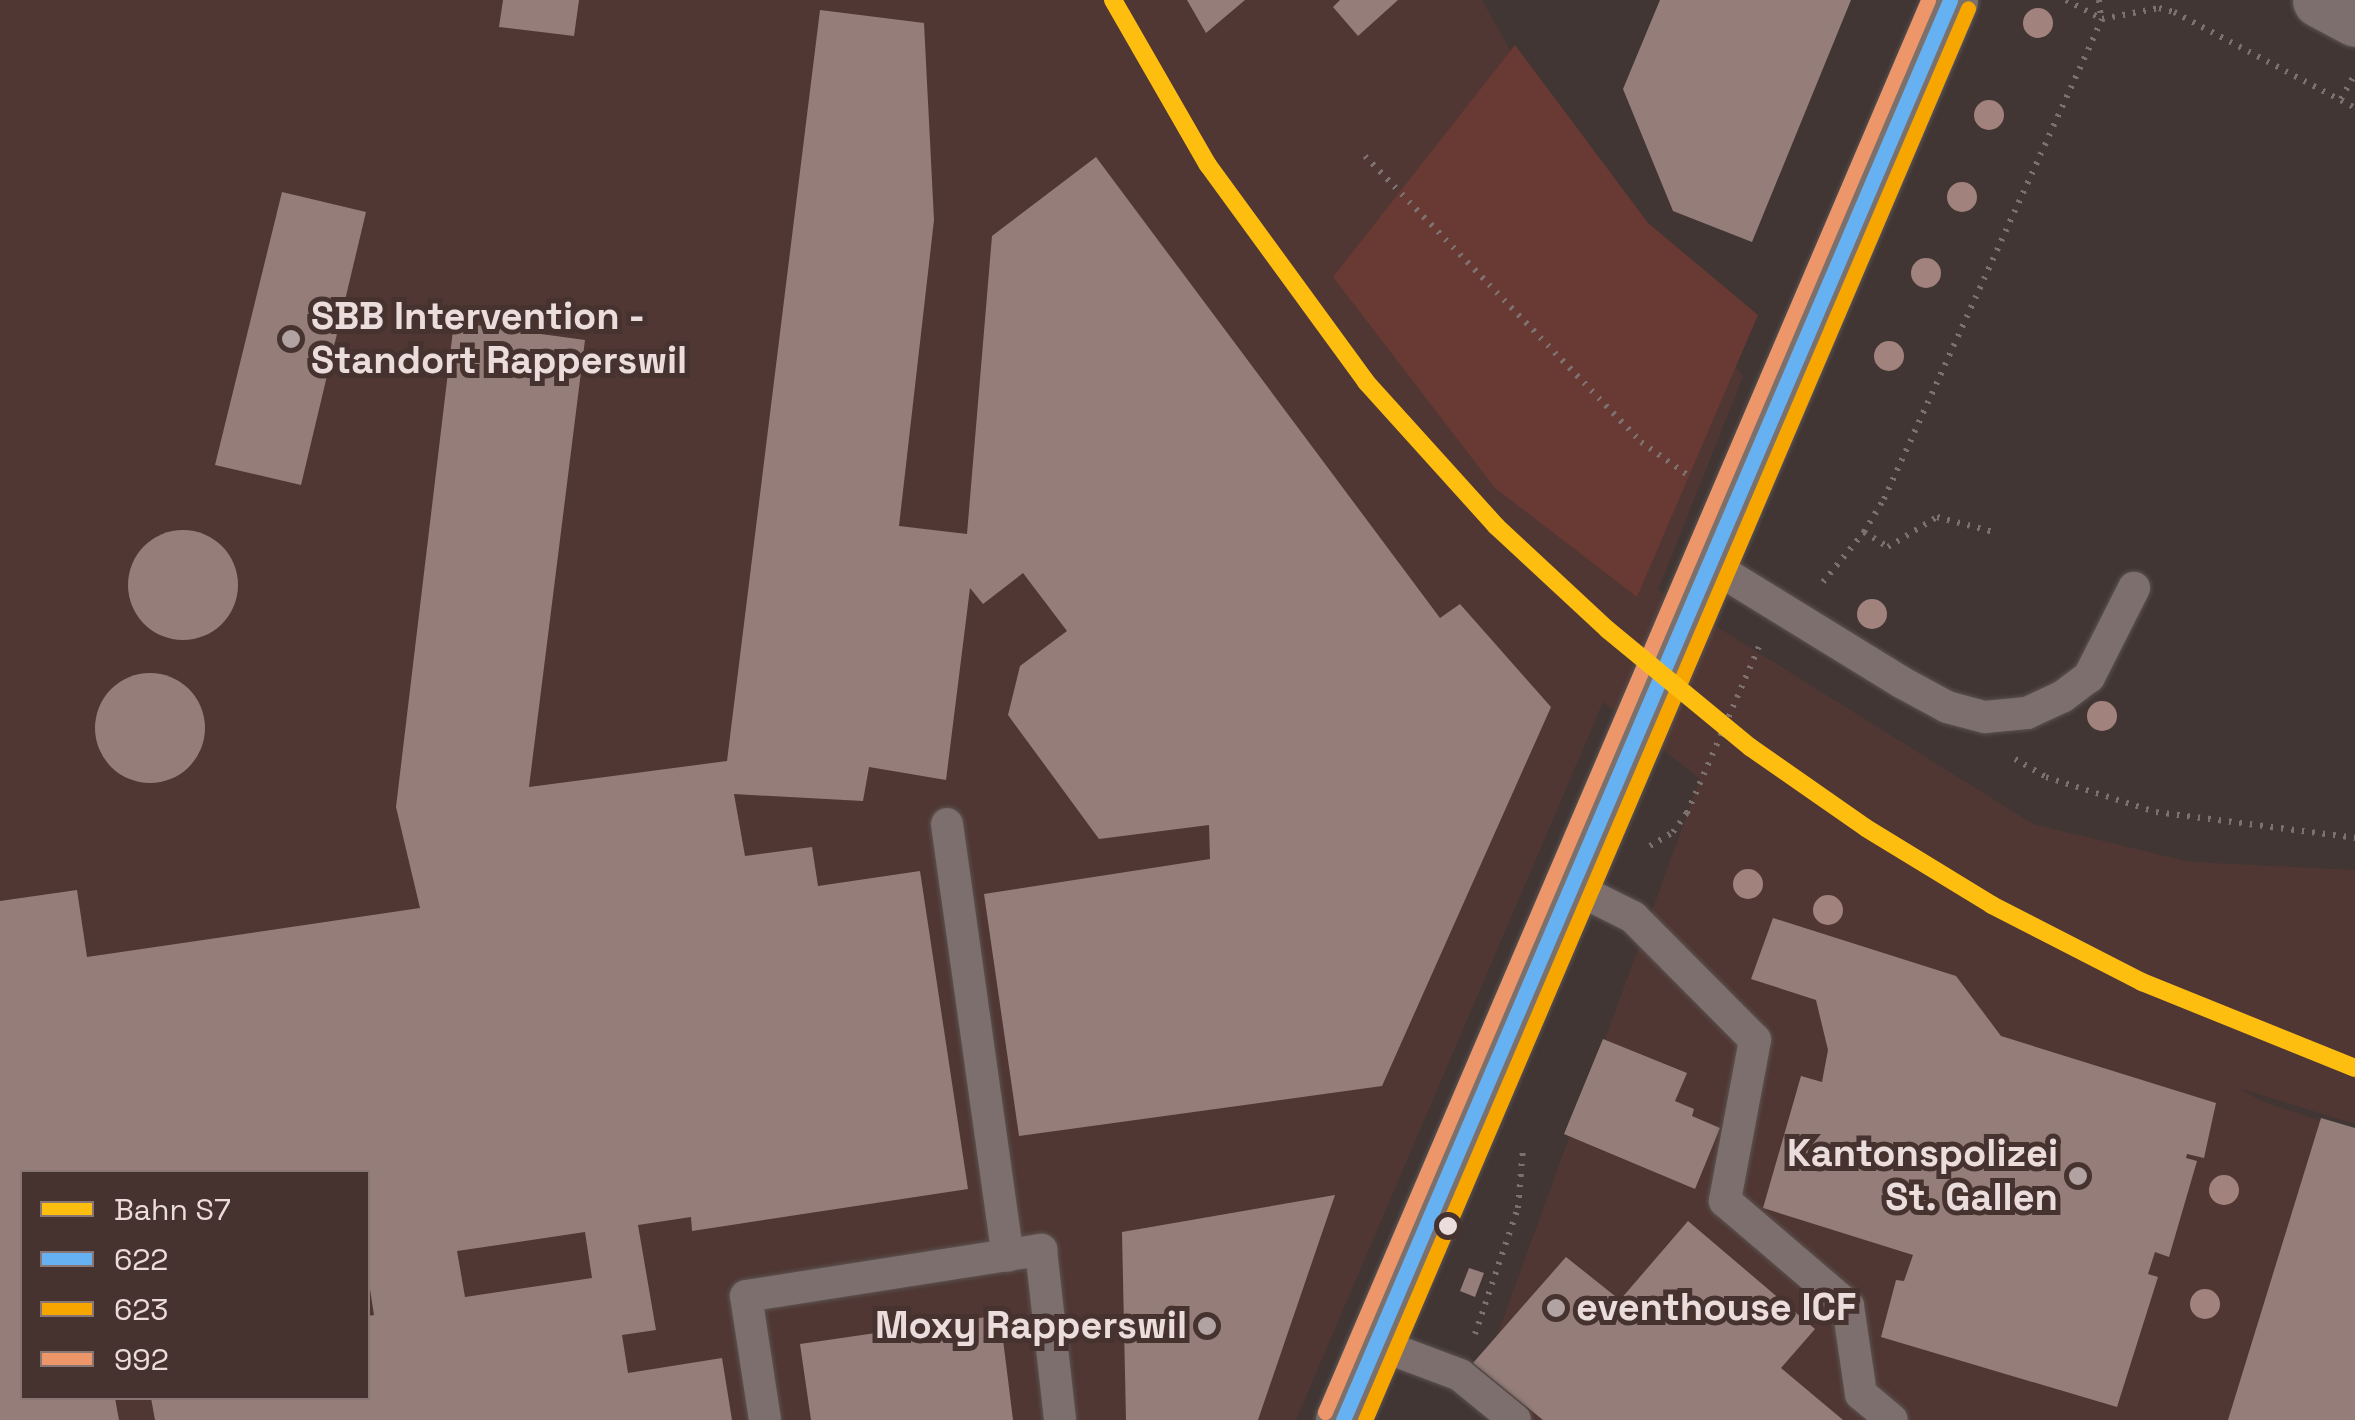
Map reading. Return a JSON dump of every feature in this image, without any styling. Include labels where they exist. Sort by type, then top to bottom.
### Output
[{"type":"main road","points":[[1344,1420],[1646,720],[1950,0]]},
{"type":"street","points":[[2320,0],[2355,19]]},
{"type":"lane","points":[[1711,565],[1946,707],[1985,717],[2027,713],[2062,698],[2089,676],[2134,588]]},
{"type":"lane","points":[[947,824],[1008,1256]]},
{"type":"lane","points":[[1573,887],[1634,916],[1755,1040],[1725,1201],[1848,1306],[1861,1394],[1892,1420]]},
{"type":"lane","points":[[766,1420],[746,1296],[1040,1250],[1060,1420]]},
{"type":"lane","points":[[1375,1344],[1460,1376],[1515,1420]]},
{"type":"path","points":[[2066,0],[2102,19],[2158,8],[2174,12],[2355,108]]},
{"type":"path","points":[[1648,846],[1681,825],[1769,628],[1828,577],[1864,532],[1900,466],[2102,19],[2096,5],[2099,0]]},
{"type":"path","points":[[2341,100],[2355,74]]},
{"type":"path","points":[[1365,156],[1641,442],[1690,477]]},
{"type":"path","points":[[1864,532],[1888,547],[1937,516],[1997,534]]},
{"type":"path","points":[[1946,707],[1999,750],[2046,777],[2096,795],[2156,812],[2355,838]]},
{"type":"path","points":[[1460,1376],[1518,1208],[1524,1137]]},
{"type":"shaded area","points":[[0,0],[1482,0],[1579,173],[1743,376],[1658,590],[2033,824],[2190,862],[2355,870],[2355,1124],[2239,1088],[2261,1101],[2355,1132],[2355,1420],[1492,1420],[1472,1404],[1700,779],[1603,702],[1296,1420],[0,1420]]},
{"type":"shaded area","points":[[1515,45],[1648,223],[1758,315],[1637,597],[1495,488],[1333,277]]},
{"type":"building","points":[[503,0],[579,0],[574,36],[499,27]]},
{"type":"building","points":[[1187,0],[1245,0],[1206,33]]},
{"type":"building","points":[[1340,0],[1398,0],[1358,36],[1333,7]]},
{"type":"building","points":[[1660,0],[1851,0],[1752,242],[1673,211],[1623,89]]},
{"type":"building","points":[[820,10],[924,23],[934,220],[899,526],[967,534],[992,236],[1096,157],[1440,618],[1460,604],[1551,707],[1382,1086],[1019,1136],[984,894],[1210,859],[1209,825],[1099,839],[1008,715],[1020,666],[1067,631],[1023,573],[983,604],[970,588],[946,780],[869,767],[863,801],[734,794],[745,856],[812,847],[818,886],[920,871],[968,1189],[692,1231],[691,1217],[638,1225],[656,1330],[622,1335],[628,1373],[722,1358],[732,1420],[155,1420],[151,1400],[370,1400],[370,1316],[374,1315],[370,1289],[370,1170],[20,1170],[20,1400],[115,1400],[119,1420],[0,1420],[0,901],[77,890],[87,957],[420,908],[396,807],[454,322],[585,340],[529,787],[727,761]],"holes":[[[585,1232],[592,1278],[465,1297],[457,1251]]]},
{"type":"building","name":"SBB Intervention - Standort Rapperswil","points":[[282,192],[366,212],[301,485],[215,465]]},
{"type":"building","points":[[183,530],[204,534],[222,546],[234,564],[238,585],[234,606],[222,624],[204,636],[183,640],[162,636],[144,624],[132,606],[128,585],[132,564],[144,546],[162,534]]},
{"type":"building","points":[[150,673],[171,677],[189,689],[201,707],[205,728],[201,749],[189,767],[171,779],[150,783],[129,779],[111,767],[99,749],[95,728],[99,707],[111,689],[129,677]]},
{"type":"building","points":[[1773,918],[1956,976],[2001,1036],[2216,1103],[2204,1158],[2187,1154],[2186,1158],[2197,1161],[2169,1257],[2155,1252],[2148,1274],[2158,1277],[2117,1407],[1881,1337],[1896,1280],[1904,1281],[1913,1255],[1763,1208],[1801,1076],[1822,1082],[1828,1050],[1816,1000],[1751,979]]},
{"type":"building","points":[[1603,1039],[1687,1073],[1675,1101],[1694,1109],[1692,1116],[1720,1128],[1695,1189],[1564,1134]]},
{"type":"building","points":[[2321,1118],[2355,1128],[2355,1420],[2228,1420]]},
{"type":"building","name":"Moxy Rapperswil","points":[[1335,1195],[1258,1420],[1126,1420],[1122,1232]]},
{"type":"building","points":[[1688,1221],[1815,1329],[1781,1368],[1843,1420],[1543,1420],[1473,1363],[1566,1257],[1620,1300]]},
{"type":"building","points":[[1469,1268],[1484,1273],[1475,1297],[1460,1291]]},
{"type":"building","points":[[1000,1315],[1013,1420],[811,1420],[800,1344]]},
{"type":"rail line","name":"S7","points":[[1113,0],[1208,165],[1366,382],[1496,526],[1608,630],[1750,747],[1866,828],[1992,905],[2142,982],[2355,1068]]},
{"type":"transit line","name":"992","points":[[1325,1412],[1928,0]]},
{"type":"transit line","name":"622","points":[[1343,1420],[1950,0]]},
{"type":"transit line","name":"623","points":[[1365,1420],[1968,8]]},
{"type":"place","name":"SBB Intervention - Standort Rapperswil","points":[[291,339]]},
{"type":"place","name":"Kantonspolizei St. Gallen","points":[[2078,1176]]},
{"type":"place","name":"eventhouse ICF","points":[[1556,1308]]},
{"type":"place","name":"Moxy Rapperswil","points":[[1207,1326]]}]
